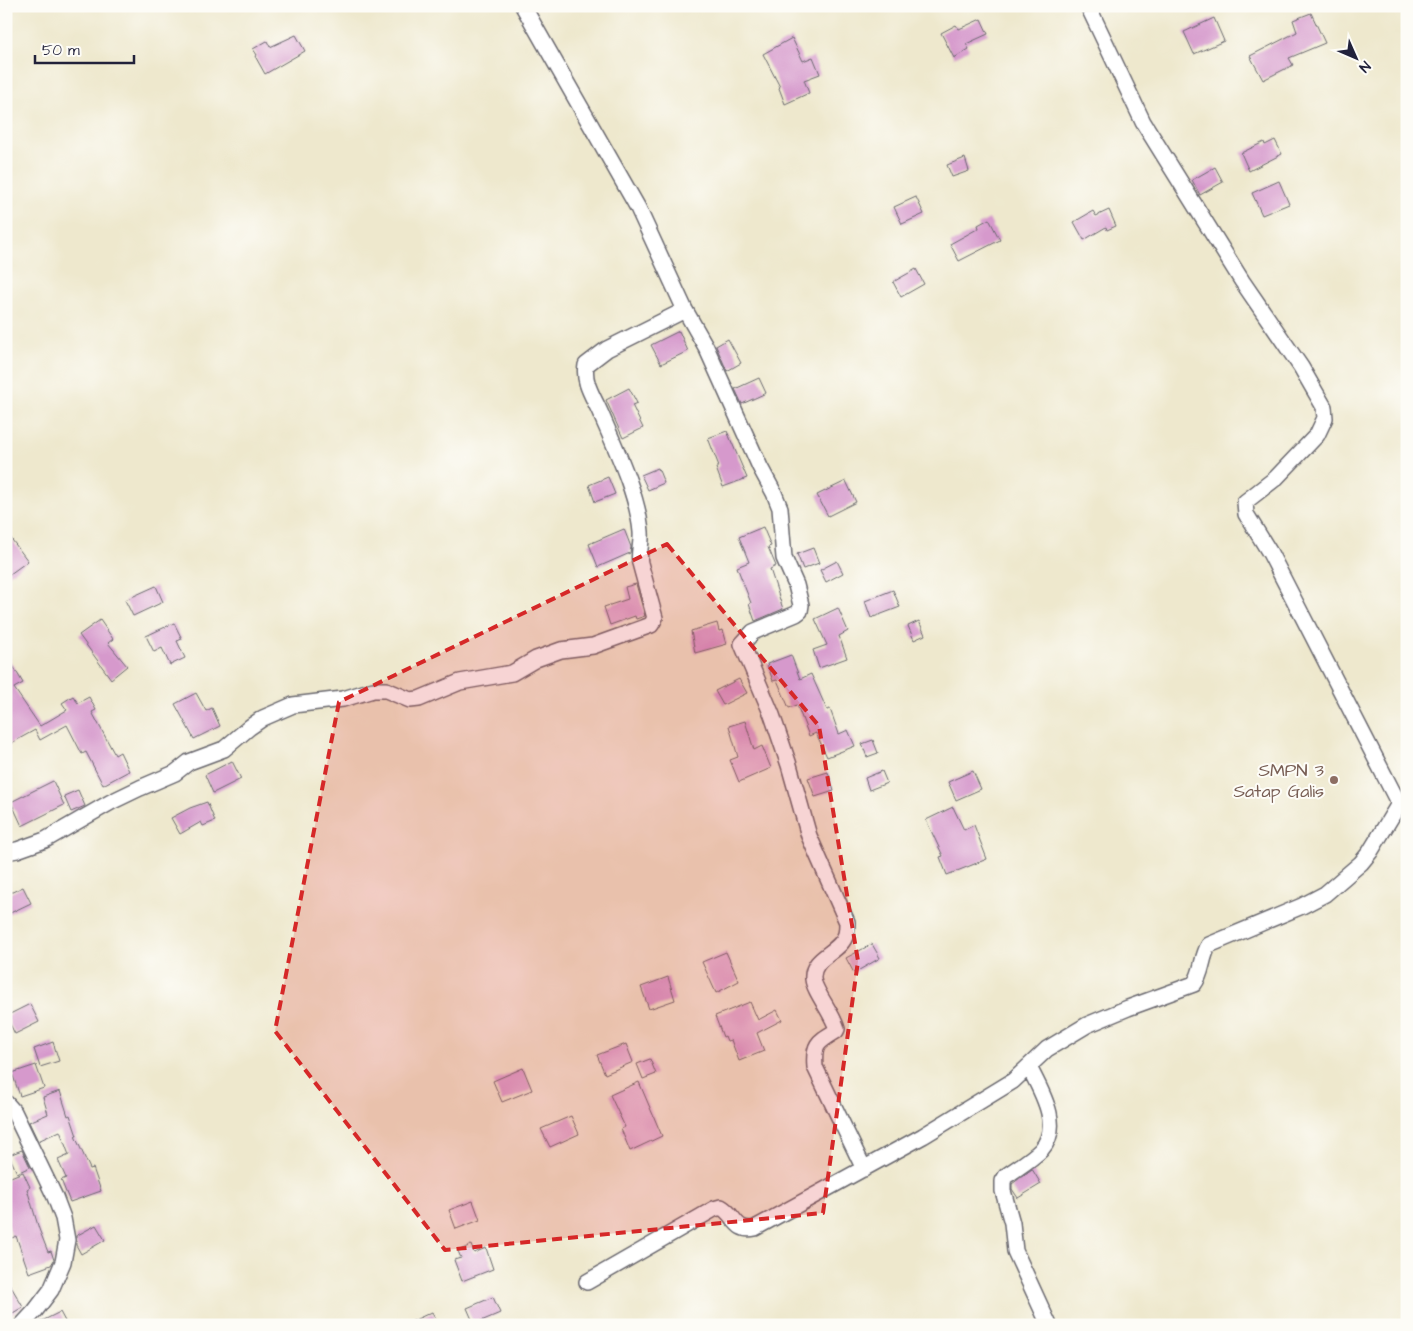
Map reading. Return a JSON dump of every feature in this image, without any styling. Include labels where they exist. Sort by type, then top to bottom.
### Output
[{"type":"street","points":[[523,6],[638,208],[684,310],[706,348],[780,508],[784,558],[796,585],[801,605],[800,611],[753,632],[742,644],[772,715],[789,765],[809,836],[847,922],[846,934],[841,943],[818,962],[814,970],[813,981],[837,1029],[836,1032],[819,1041],[814,1057],[815,1067],[864,1169]]},
{"type":"street","points":[[587,1282],[714,1209],[721,1207],[725,1209],[739,1226],[747,1230],[755,1228],[923,1136],[1013,1081],[1047,1049],[1087,1025],[1194,984],[1198,980],[1205,951],[1209,945],[1302,906],[1325,894],[1361,863],[1403,802],[1270,553],[1246,514],[1245,502],[1276,478],[1317,435],[1324,418],[1324,407],[1301,367],[1242,281],[1143,122],[1088,6]]},
{"type":"street","points":[[6,852],[45,840],[111,802],[176,772],[189,762],[224,749],[263,718],[293,705],[343,699],[373,690],[386,690],[410,700],[419,699],[460,682],[512,673],[522,666],[560,650],[593,646],[651,625],[655,618],[640,563],[639,556],[642,541],[635,503],[625,473],[584,374],[586,365],[607,349],[684,310]]},
{"type":"street","points":[[1029,1067],[1046,1102],[1051,1124],[1048,1140],[1041,1150],[1006,1176],[1003,1181],[1003,1191],[1012,1223],[1015,1251],[1049,1325]]},
{"type":"street","points":[[6,1102],[14,1112],[55,1197],[63,1218],[67,1240],[63,1262],[51,1290],[22,1325]]},
{"type":"highlighted area","points":[[667,544],[819,726],[858,961],[823,1213],[445,1250],[275,1031],[339,702]]},
{"type":"building","points":[[1311,13],[1325,43],[1289,58],[1293,65],[1263,80],[1250,56],[1297,32],[1293,20]]},
{"type":"building","points":[[1214,18],[1224,41],[1194,54],[1184,32]]},
{"type":"building","points":[[981,19],[988,34],[966,44],[969,49],[954,58],[941,33],[956,25],[959,29]]},
{"type":"building","points":[[296,35],[305,51],[265,74],[253,49],[267,41],[270,47]]},
{"type":"building","points":[[792,38],[803,61],[813,57],[820,74],[804,80],[809,93],[785,104],[780,87],[763,54]]},
{"type":"building","points":[[1275,140],[1282,154],[1249,171],[1241,153],[1264,142],[1265,145]]},
{"type":"building","points":[[965,158],[969,171],[952,177],[947,165]]},
{"type":"building","points":[[1215,167],[1223,182],[1200,195],[1192,180]]},
{"type":"building","points":[[1279,181],[1289,204],[1262,215],[1252,193]]},
{"type":"building","points":[[916,197],[924,214],[902,224],[894,207]]},
{"type":"building","points":[[1109,210],[1116,226],[1107,230],[1106,227],[1084,240],[1074,222],[1093,211],[1096,216]]},
{"type":"building","points":[[989,219],[1000,240],[959,261],[950,244],[979,228],[978,225]]},
{"type":"building","points":[[916,269],[924,284],[901,297],[893,282]]},
{"type":"building","points":[[679,331],[688,351],[661,364],[651,345]]},
{"type":"building","points":[[728,339],[741,363],[727,371],[716,346]]},
{"type":"building","points":[[759,378],[766,393],[742,404],[735,389]]},
{"type":"building","points":[[629,388],[637,403],[632,405],[643,428],[623,438],[606,400]]},
{"type":"building","points":[[727,431],[747,478],[723,487],[716,468],[719,466],[708,438]]},
{"type":"building","points":[[658,468],[664,483],[648,490],[641,475]]},
{"type":"building","points":[[608,477],[615,494],[595,502],[589,485]]},
{"type":"building","points":[[846,481],[856,502],[828,516],[817,495]]},
{"type":"building","points":[[763,527],[771,546],[768,547],[776,566],[770,569],[783,609],[755,621],[749,604],[751,603],[737,567],[749,562],[739,537]]},
{"type":"building","points":[[624,529],[631,547],[630,553],[598,567],[589,544]]},
{"type":"building","points":[[6,532],[28,561],[6,577]]},
{"type":"building","points":[[813,548],[819,563],[803,569],[797,554]]},
{"type":"building","points":[[837,561],[843,573],[826,582],[820,570]]},
{"type":"building","points":[[636,584],[645,616],[636,619],[635,616],[610,625],[604,607],[628,599],[625,587]]},
{"type":"building","points":[[156,586],[163,602],[133,616],[125,600]]},
{"type":"building","points":[[893,590],[900,607],[871,618],[865,601]]},
{"type":"building","points":[[838,608],[848,631],[839,636],[847,658],[819,668],[813,650],[827,645],[815,619]]},
{"type":"building","points":[[100,620],[113,639],[108,643],[127,666],[111,679],[79,635]]},
{"type":"building","points":[[919,621],[925,635],[914,640],[908,626]]},
{"type":"building","points":[[174,623],[182,639],[177,641],[185,658],[170,665],[162,648],[154,652],[146,636]]},
{"type":"building","points":[[717,623],[719,631],[723,630],[727,644],[695,653],[691,631]]},
{"type":"building","points":[[6,654],[23,683],[14,688],[40,726],[67,710],[62,703],[73,696],[78,703],[89,697],[96,710],[92,712],[115,755],[120,752],[129,771],[103,785],[86,752],[82,754],[67,725],[40,740],[35,730],[6,746]]},
{"type":"building","points":[[791,655],[800,679],[811,674],[827,710],[830,709],[839,734],[848,730],[855,746],[827,757],[816,733],[809,736],[797,705],[789,708],[777,680],[773,681],[767,664]]},
{"type":"building","points":[[739,679],[747,693],[723,705],[715,691]]},
{"type":"building","points":[[196,693],[206,711],[212,708],[220,726],[194,739],[175,704]]},
{"type":"building","points":[[745,721],[754,750],[762,746],[771,768],[739,782],[730,760],[738,757],[729,726]]},
{"type":"building","points":[[873,740],[878,753],[867,757],[862,744]]},
{"type":"building","points":[[232,761],[241,779],[213,793],[205,775]]},
{"type":"building","points":[[882,771],[887,783],[869,790],[865,778]]},
{"type":"building","points":[[973,771],[981,789],[956,800],[948,782]]},
{"type":"building","points":[[828,772],[834,791],[815,797],[808,778]]},
{"type":"building","points":[[53,781],[64,805],[22,826],[11,802]]},
{"type":"building","points":[[78,790],[85,806],[71,812],[64,796]]},
{"type":"building","points":[[207,802],[215,821],[203,826],[201,822],[180,834],[171,818]]},
{"type":"building","points":[[953,807],[964,830],[974,825],[987,859],[947,875],[940,857],[943,856],[926,820]]},
{"type":"building","points":[[23,887],[31,903],[6,915],[6,895]]},
{"type":"building","points":[[872,944],[880,958],[854,973],[846,958]]},
{"type":"building","points":[[726,952],[739,981],[716,993],[702,962]]},
{"type":"building","points":[[668,977],[675,1000],[649,1009],[641,987]]},
{"type":"building","points":[[750,1002],[758,1020],[777,1010],[782,1020],[757,1033],[764,1051],[739,1061],[731,1040],[727,1041],[725,1036],[723,1037],[715,1016]]},
{"type":"building","points":[[30,1004],[39,1022],[15,1034],[6,1016]]},
{"type":"building","points":[[53,1042],[59,1061],[40,1067],[34,1049]]},
{"type":"building","points":[[626,1044],[633,1062],[605,1074],[597,1055]]},
{"type":"building","points":[[650,1059],[656,1074],[643,1079],[637,1064]]},
{"type":"building","points":[[36,1065],[44,1088],[20,1096],[12,1073]]},
{"type":"building","points":[[523,1068],[532,1090],[502,1102],[493,1081]]},
{"type":"building","points":[[639,1082],[662,1136],[630,1151],[621,1129],[625,1127],[610,1095]]},
{"type":"building","points":[[60,1091],[77,1136],[75,1136],[90,1169],[93,1168],[101,1191],[70,1202],[61,1180],[66,1178],[58,1160],[69,1155],[60,1131],[38,1141],[29,1122],[48,1114],[43,1097]]},
{"type":"building","points":[[571,1116],[579,1134],[550,1147],[541,1129]]},
{"type":"building","points":[[22,1150],[30,1167],[17,1173],[9,1155]]},
{"type":"building","points":[[1032,1169],[1041,1184],[1018,1198],[1012,1189],[1012,1184]]},
{"type":"building","points":[[23,1172],[30,1187],[27,1189],[39,1229],[48,1252],[51,1251],[54,1260],[51,1265],[29,1273],[16,1236],[12,1238],[6,1219],[6,1179]]},
{"type":"building","points":[[473,1201],[480,1220],[456,1229],[449,1210]]},
{"type":"building","points":[[96,1225],[105,1240],[81,1254],[76,1245],[76,1236]]},
{"type":"building","points":[[471,1245],[474,1253],[486,1248],[493,1269],[462,1281],[454,1260],[461,1258],[458,1251]]},
{"type":"building","points":[[6,1278],[23,1307],[6,1317]]},
{"type":"building","points":[[493,1297],[500,1313],[474,1324],[467,1308]]},
{"type":"building","points":[[60,1312],[67,1325],[35,1325],[36,1324]]},
{"type":"building","points":[[432,1312],[439,1325],[404,1325]]},
{"type":"place","name":"SMPN 3 Satap Galis","points":[[1334,780]]}]
